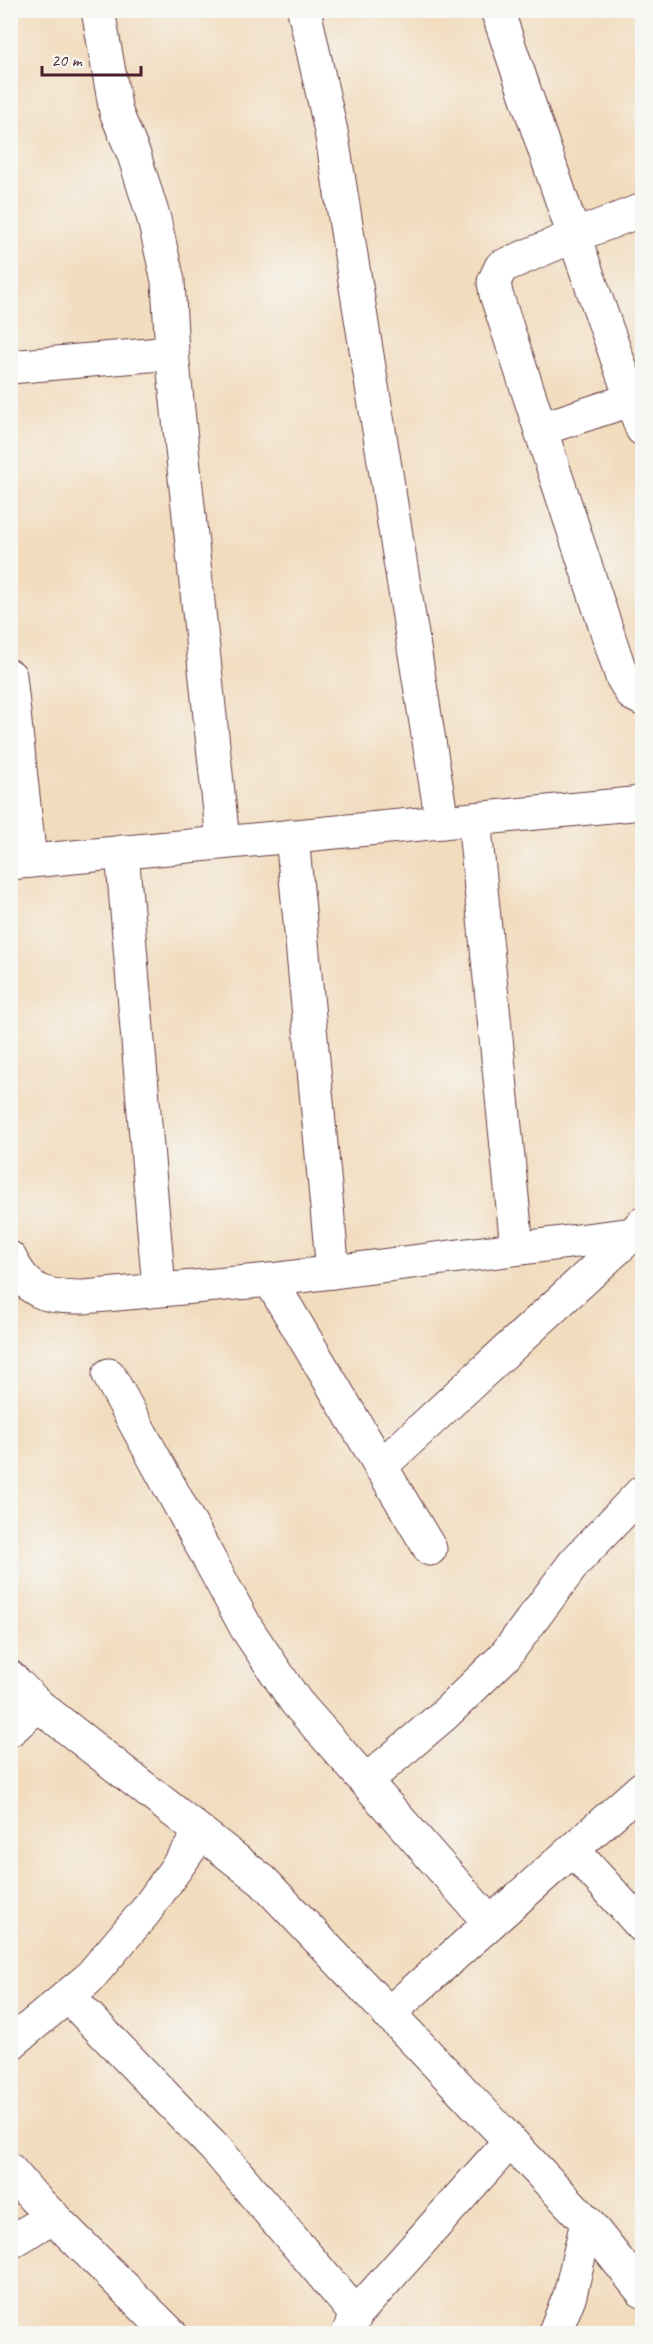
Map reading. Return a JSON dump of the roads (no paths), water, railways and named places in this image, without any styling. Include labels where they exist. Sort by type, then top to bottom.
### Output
[{"type":"street","points":[[98,10],[116,112],[134,155],[154,219],[168,280],[172,353],[223,841]]},
{"type":"street","points":[[304,10],[331,131],[442,822]]},
{"type":"street","points":[[497,10],[574,236],[637,397],[642,429]]},
{"type":"street","points":[[642,210],[501,267],[494,282],[501,314],[622,677],[632,694],[642,699]]},
{"type":"street","points":[[10,368],[172,353]]},
{"type":"street","points":[[541,429],[637,397]]},
{"type":"street","points":[[10,676],[20,862],[642,803]]},
{"type":"street","points":[[474,819],[517,1246]]},
{"type":"street","points":[[292,836],[333,1272]]},
{"type":"street","points":[[122,852],[159,1288]]},
{"type":"street","points":[[10,1258],[20,1276],[38,1292],[55,1297],[84,1297],[159,1288],[270,1280],[638,1229]]},
{"type":"street","points":[[380,1467],[638,1229]]},
{"type":"street","points":[[270,1280],[430,1549]]},
{"type":"street","points":[[109,1375],[247,1629],[296,1702],[368,1780],[490,1923]]},
{"type":"street","points":[[368,1780],[444,1715],[504,1657],[575,1562],[642,1492]]},
{"type":"street","points":[[10,1677],[38,1705],[263,1881],[587,2222],[642,2290]]},
{"type":"street","points":[[10,1730],[38,1705]]},
{"type":"street","points":[[388,2014],[642,1788]]},
{"type":"street","points":[[10,2044],[88,1979],[145,1912],[201,1833]]},
{"type":"street","points":[[573,1850],[642,1926]]},
{"type":"street","points":[[68,1996],[216,2149],[352,2324],[510,2141]]},
{"type":"street","points":[[10,2169],[52,2216],[171,2334]]},
{"type":"street","points":[[10,2243],[52,2216]]},
{"type":"street","points":[[554,2334],[570,2295],[587,2222]]}]
